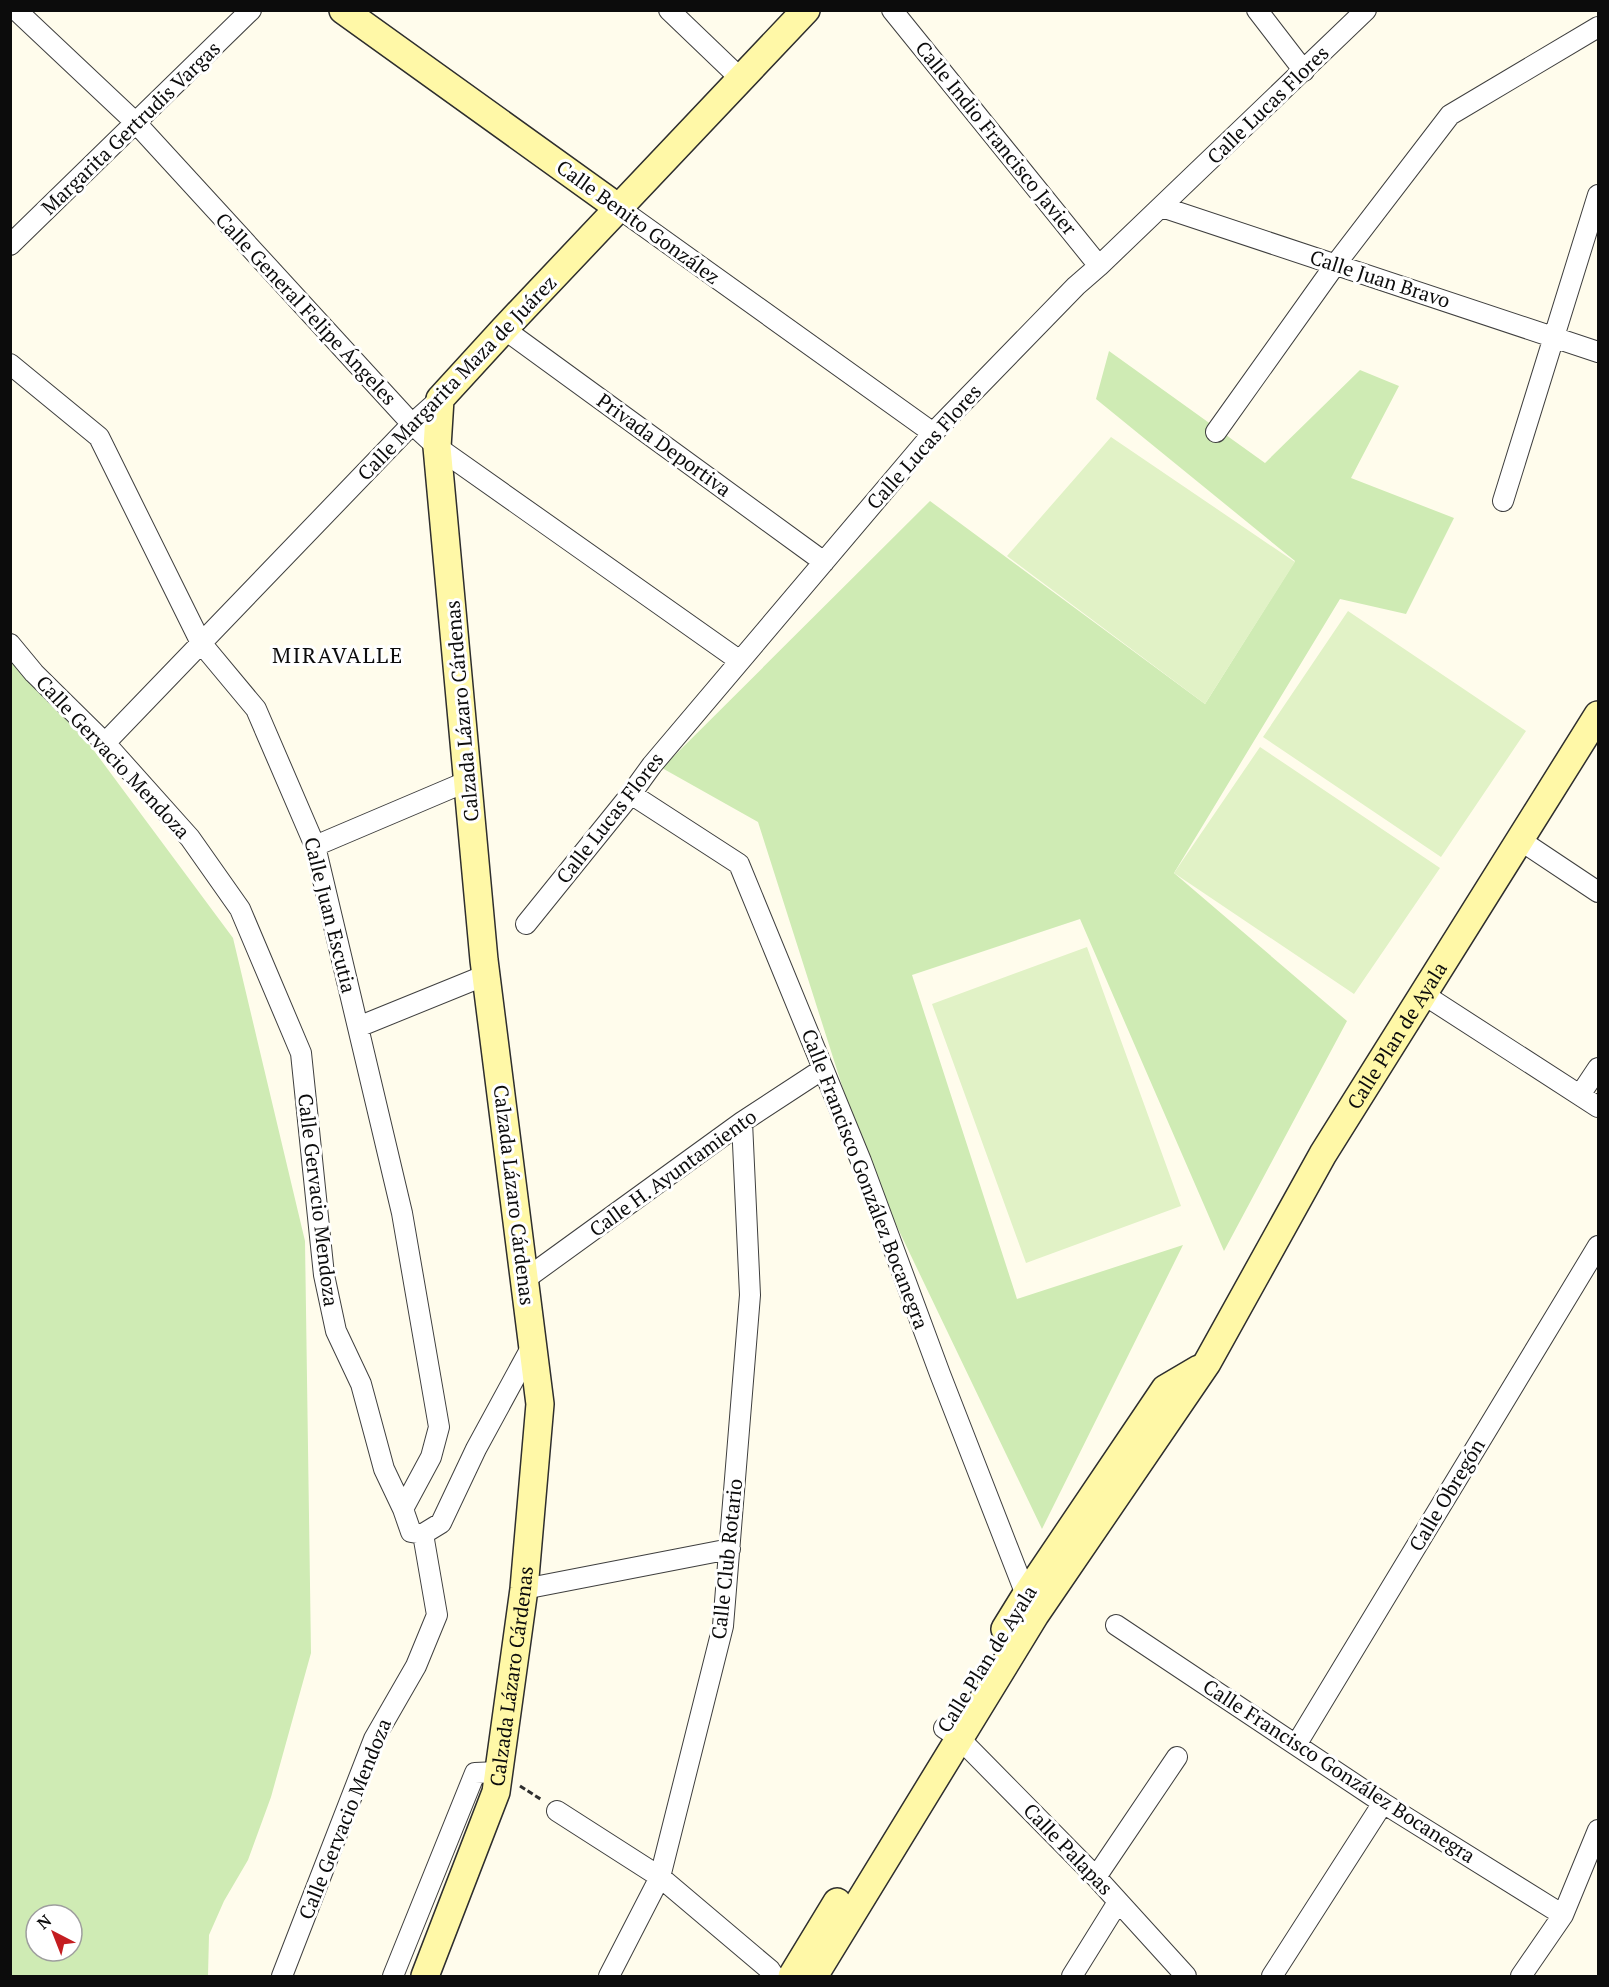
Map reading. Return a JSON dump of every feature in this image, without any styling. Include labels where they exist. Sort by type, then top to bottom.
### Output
[{"type":"street","name":"Calle General Felipe Ángeles","points":[[16,10],[136,123],[412,424],[437,447],[740,662]]},
{"type":"street","name":"Margarita Gertrudis Vargas","points":[[10,246],[251,10]]},
{"type":"street","name":"Calle Benito González","points":[[343,10],[933,433]]},
{"type":"street","points":[[669,10],[741,80]]},
{"type":"street","name":"Calle Margarita Maza de Juárez","points":[[105,743],[412,424],[440,399],[508,324],[806,10]]},
{"type":"street","name":"Calle Indio Francisco Javier","points":[[892,10],[1100,266]]},
{"type":"street","points":[[1257,10],[1304,71]]},
{"type":"street","name":"Calle Lucas Flores","points":[[525,924],[632,794],[652,765],[933,433],[1076,286],[1100,266],[1366,10]]},
{"type":"street","points":[[1216,432],[1335,265],[1450,115],[1599,27]]},
{"type":"street","points":[[1503,501],[1599,195]]},
{"type":"street","name":"Calle Juan Bravo","points":[[1161,207],[1599,352]]},
{"type":"street","name":"Privada Deportiva","points":[[508,324],[827,557]]},
{"type":"street","name":"Calle Juan Escutia","points":[[10,364],[99,437],[201,643],[256,709],[315,846],[402,1213],[439,1427],[431,1457],[403,1509]]},
{"type":"street","name":"Calzada Lázaro Cárdenas","points":[[425,1977],[496,1792],[524,1589],[540,1404],[486,975],[437,447],[440,399]]},
{"type":"street","name":"Calle Gervacio Mendoza","points":[[10,644],[34,674],[105,743],[190,838],[240,909],[301,1053],[324,1275],[336,1330],[361,1384],[384,1469],[411,1532],[423,1534],[437,1615],[416,1666],[374,1739],[282,1977]]},
{"type":"street","name":"Calle Plan de Ayala","points":[[790,1975],[952,1733],[1031,1605],[1207,1363],[1323,1154],[1599,715]]},
{"type":"street","points":[[315,846],[468,781]]},
{"type":"street","name":"Calle Francisco González Bocanegra","points":[[632,794],[739,864],[861,1161],[1031,1605]]},
{"type":"street","points":[[1520,840],[1599,892]]},
{"type":"street","points":[[358,1027],[486,975]]},
{"type":"street","points":[[1423,994],[1599,1107]]},
{"type":"street","points":[[1580,1095],[1599,1068]]},
{"type":"street","name":"Calle H. Ayuntamiento","points":[[524,1280],[742,1122],[823,1069]]},
{"type":"street","name":"Calle Club Rotario","points":[[609,1977],[660,1877],[723,1626],[750,1295],[742,1122]]},
{"type":"street","name":"Calle Obregón","points":[[1296,1745],[1599,1245]]},
{"type":"street","points":[[423,1534],[441,1523],[476,1449],[532,1346]]},
{"type":"street","points":[[524,1589],[730,1549]]},
{"type":"street","name":"Calle Francisco González Bocanegra","points":[[1116,1625],[1383,1803],[1563,1915]]},
{"type":"street","name":"Calle Palapas","points":[[952,1733],[1096,1877],[1186,1977]]},
{"type":"street","points":[[1096,1877],[1177,1757]]},
{"type":"street","points":[[393,1977],[475,1773],[498,1772]]},
{"type":"street","points":[[1272,1977],[1383,1803]]},
{"type":"street","points":[[557,1811],[660,1877],[790,1975]]},
{"type":"street","points":[[1521,1977],[1563,1915],[1599,1830]]},
{"type":"street","points":[[1072,1977],[1118,1902]]},
{"type":"path","points":[[498,1772],[557,1811]]},
{"type":"green space","points":[[1109,351],[1265,463],[1360,370],[1399,386],[1351,478],[1454,518],[1406,614],[1340,599],[1174,873],[1347,1021],[1224,1251],[1080,919],[912,975],[1017,1299],[1183,1245],[1042,1529],[867,1164],[758,822],[662,768],[930,501],[1205,704],[1295,561],[1096,399]]},
{"type":"green space","points":[[1111,437],[1295,562],[1205,704],[1007,556]]},
{"type":"green space","points":[[1348,611],[1526,731],[1441,857],[1263,737]]},
{"type":"green space","points":[[10,652],[92,748],[233,938],[305,1241],[311,1653],[271,1797],[248,1860],[224,1901],[209,1935],[208,1976],[11,1976]]},
{"type":"green space","points":[[1260,747],[1440,868],[1354,994],[1174,873]]},
{"type":"green space","points":[[1087,947],[1181,1206],[1026,1263],[932,1004]]},
{"type":"district","name":"MIRAVALLE","points":[[338,655]]}]
